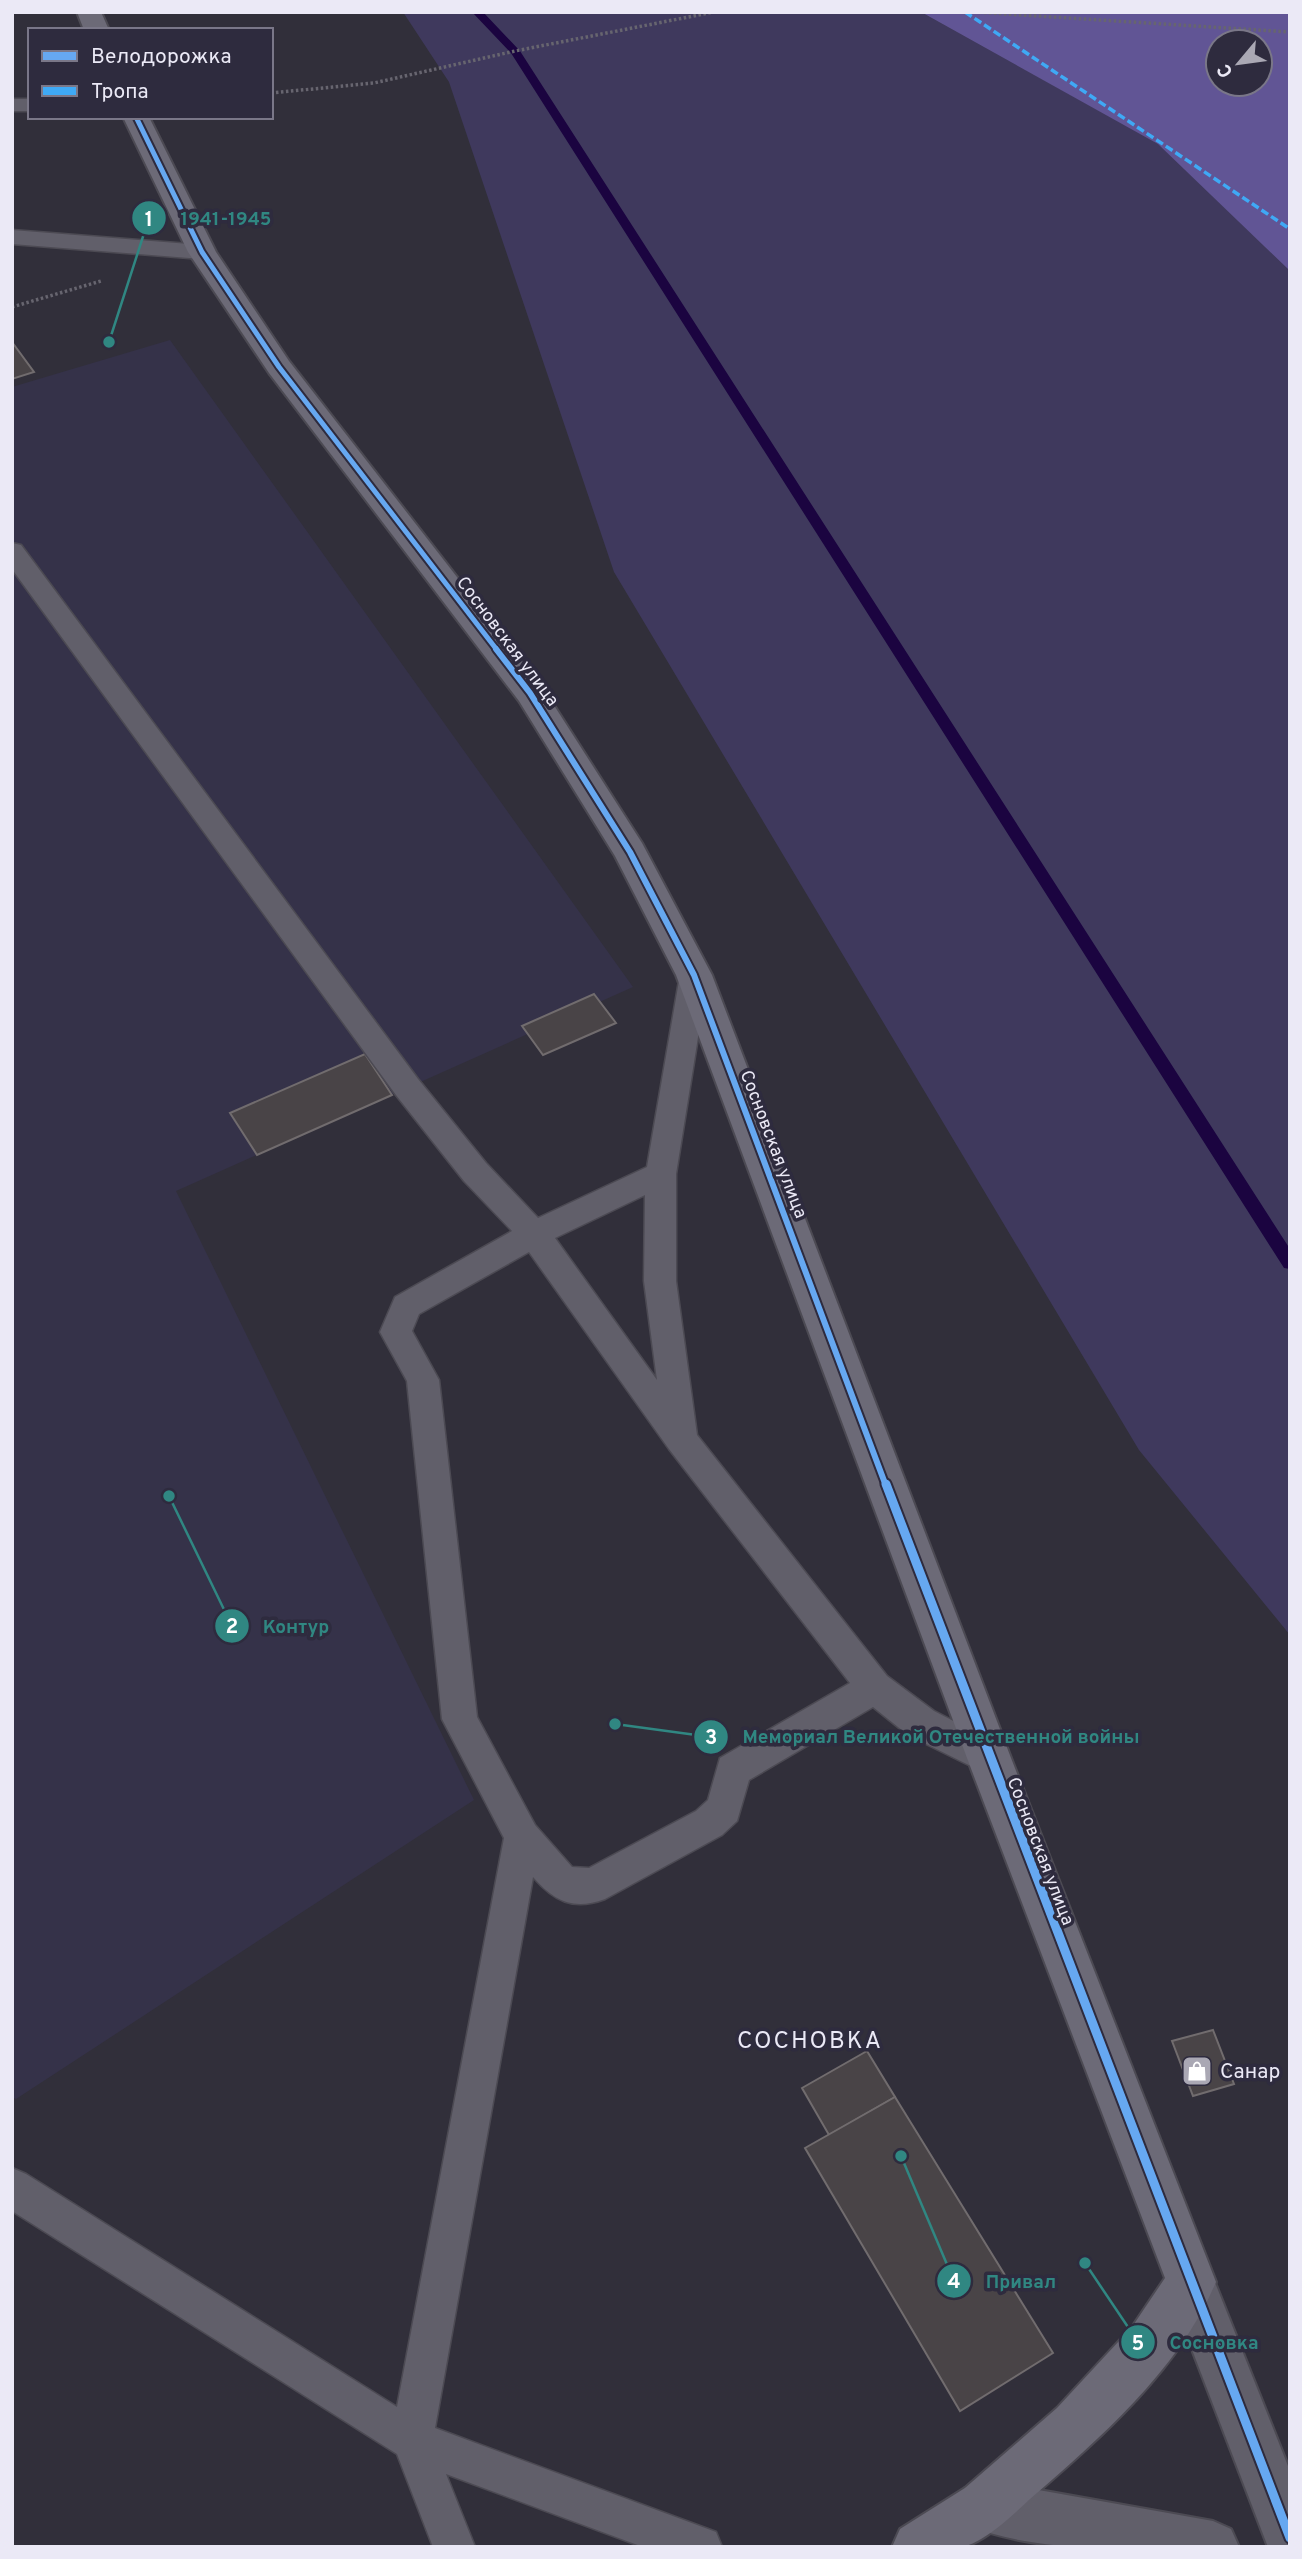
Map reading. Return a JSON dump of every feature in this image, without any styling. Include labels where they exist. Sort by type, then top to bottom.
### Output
[{"type":"street","points":[[89,12],[96,28]]},
{"type":"street","name":"Сосновская улица","points":[[137,119],[202,252],[279,368],[530,693],[629,852],[694,975],[989,1758],[1191,2282]]},
{"type":"street","points":[[918,2547],[983,2506],[1075,2426],[1150,2345],[1191,2282]]},
{"type":"street","points":[[1191,2282],[1290,2538]]},
{"type":"street","points":[[983,2506],[1213,2547]]},
{"type":"lane","points":[[12,237],[202,252]]},
{"type":"lane","points":[[12,551],[407,1087],[475,1172],[534,1234],[681,1439],[875,1687],[921,1723],[989,1758]]},
{"type":"lane","points":[[681,1439],[660,1281],[661,1174],[694,975]]},
{"type":"lane","points":[[661,1174],[534,1234],[405,1306],[396,1332],[423,1380],[460,1719],[522,1836],[562,1884],[592,1886],[709,1823],[724,1809],[733,1770],[875,1687]]},
{"type":"lane","points":[[454,2547],[412,2440],[522,1836]]},
{"type":"lane","points":[[12,2188],[412,2440],[701,2547]]},
{"type":"path","points":[[273,93],[374,83],[514,51],[714,12]]},
{"type":"path","points":[[974,12],[1290,32]]},
{"type":"shaded area","points":[[403,12],[921,12],[1159,144],[1290,271],[1290,1635],[1139,1450],[614,572],[449,82]]},
{"type":"shaded area","points":[[921,12],[1290,12],[1290,271],[1158,144]]},
{"type":"shaded area","points":[[170,340],[633,987],[176,1191],[474,1800],[16,2099],[12,2097],[12,387]]},
{"type":"building","points":[[12,342],[34,372],[12,379]]},
{"type":"building","points":[[594,994],[616,1023],[543,1055],[522,1026]]},
{"type":"building","points":[[365,1054],[392,1095],[257,1155],[230,1113]]},
{"type":"building","points":[[1213,2030],[1234,2084],[1193,2096],[1172,2041]]},
{"type":"building","points":[[867,2051],[895,2097],[829,2135],[802,2088]]},
{"type":"building","points":[[895,2097],[1053,2353],[960,2411],[805,2148]]},
{"type":"waterway","points":[[477,12],[515,51],[1290,1263]]},
{"type":"marked path","points":[[965,12],[1290,229]]},
{"type":"cycle path","points":[[137,119],[202,252],[279,367],[530,693],[630,852],[694,975],[989,1758],[1290,2538]]},
{"type":"place","name":"1941-1945","points":[[109,342]]},
{"type":"place","name":"Контур","points":[[169,1496]]},
{"type":"place","name":"Мемориал Великой Отечественной войны","points":[[615,1724]]},
{"type":"place","name":"Санар","points":[[1197,2071]]},
{"type":"place","name":"Привал","points":[[901,2156]]},
{"type":"place","name":"Сосновка","points":[[1085,2263]]},
{"type":"district","name":"СОСНОВКА","points":[[810,2040]]}]
